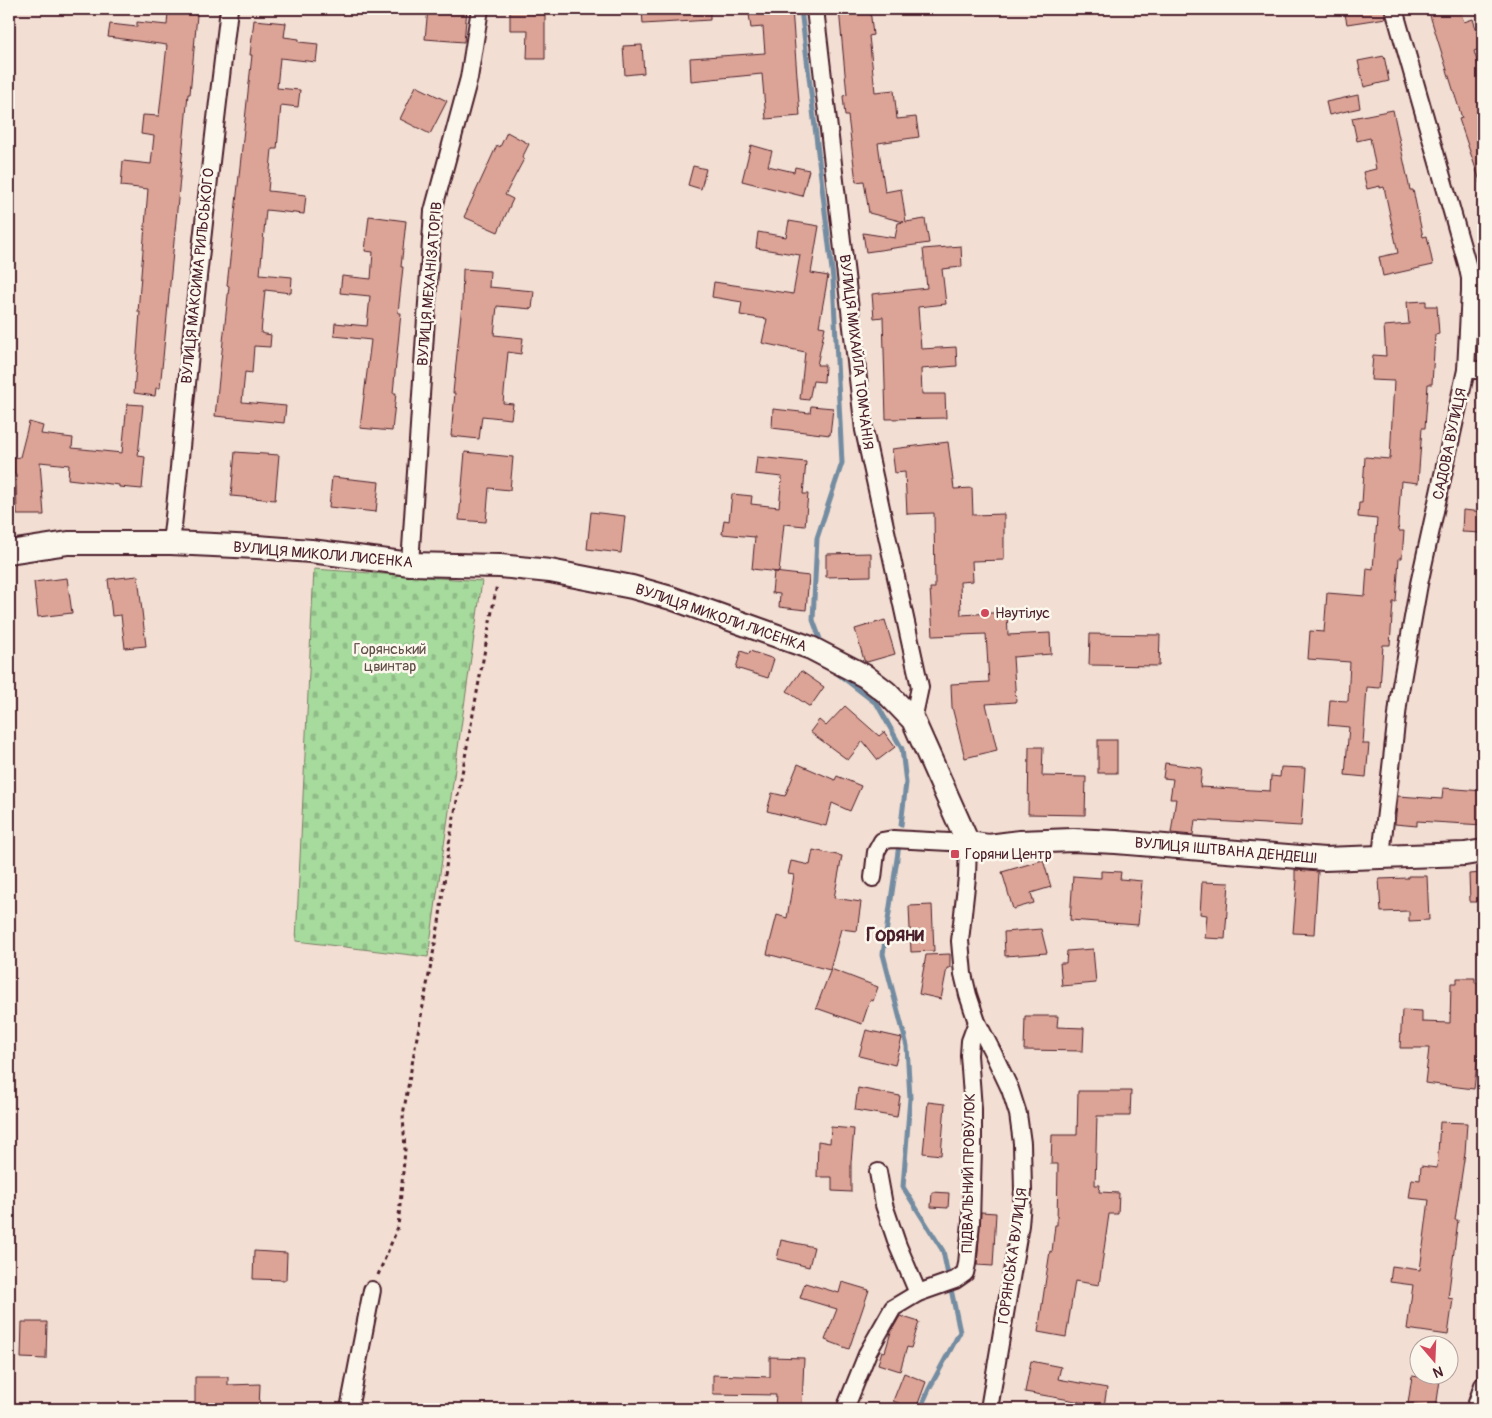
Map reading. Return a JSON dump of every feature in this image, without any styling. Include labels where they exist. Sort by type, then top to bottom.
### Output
[{"type":"street","name":"ВУЛИЦЯ МАКСИМА РИЛЬСЬКОГО","points":[[171,543],[198,277],[229,9]]},
{"type":"street","name":"ВУЛИЦЯ МЕХАНІЗАТОРІВ","points":[[410,564],[433,211],[469,78],[480,9]]},
{"type":"street","name":"ВУЛИЦЯ МИХАЙЛА ТОМЧАНІЯ","points":[[815,9],[864,430],[920,687],[913,720]]},
{"type":"street","name":"САДОВА ВУЛИЦЯ","points":[[1381,856],[1400,697],[1416,603],[1466,370],[1470,278],[1394,9]]},
{"type":"street","points":[[1466,370],[1483,370]]},
{"type":"street","name":"ВУЛИЦЯ МИКОЛИ ЛИСЕНКА","points":[[9,552],[68,543],[171,543],[312,551],[410,564],[500,566],[550,571],[632,587],[671,598],[802,644],[839,661],[865,676],[886,692],[913,720],[968,843]]},
{"type":"street","points":[[873,878],[876,852],[882,841],[892,839],[968,843]]},
{"type":"street","name":"ВУЛИЦЯ ІШТВАНА ДЕНДЕШІ","points":[[968,843],[989,846],[1020,842],[1073,840],[1324,859],[1465,854],[1483,851]]},
{"type":"street","name":"ГОРЯНСЬКА ВУЛИЦЯ","points":[[968,843],[967,877],[960,941],[964,981],[977,1022],[1010,1089],[1018,1114],[1022,1143],[1023,1191],[1015,1263],[989,1409]]},
{"type":"street","name":"ПІДВАЛЬНИЙ ПРОВУЛОК","points":[[845,1409],[868,1352],[893,1308],[918,1293],[949,1282],[965,1273],[971,1222],[973,1109],[969,1055],[970,1041],[977,1022]]},
{"type":"street","points":[[878,1172],[884,1205],[898,1246],[918,1293]]},
{"type":"street","points":[[349,1409],[372,1290]]},
{"type":"street","points":[[1475,1409],[1483,1385]]},
{"type":"path","points":[[372,1290],[398,1227],[405,1150],[403,1115],[439,923],[449,844],[500,566]]},
{"type":"green space","name":"Горянський цвинтар","points":[[314,569],[482,581],[428,957],[296,941]]},
{"type":"building","points":[[428,9],[467,9],[464,42],[425,39]]},
{"type":"building","points":[[510,9],[545,9],[545,59],[527,59],[528,30],[510,30]]},
{"type":"building","points":[[642,9],[710,9],[710,20],[643,24]]},
{"type":"building","points":[[761,9],[792,9],[800,116],[766,119],[762,74],[691,81],[690,58],[765,53],[763,27],[751,28],[749,14],[761,13]]},
{"type":"building","points":[[839,9],[870,9],[873,35],[869,36],[875,92],[894,90],[897,119],[916,117],[919,137],[878,143],[885,192],[901,189],[906,222],[925,219],[929,243],[866,252],[863,233],[895,238],[898,223],[904,222],[869,213],[864,181],[856,182],[848,116],[845,116],[843,96],[847,95]]},
{"type":"building","points":[[1344,9],[1384,9],[1386,18],[1347,24]]},
{"type":"building","points":[[1428,9],[1459,9],[1464,22],[1473,19],[1482,48],[1474,51],[1483,81],[1483,184],[1481,184],[1459,119],[1462,118]]},
{"type":"building","points":[[168,12],[197,15],[160,388],[156,388],[155,396],[134,393],[140,312],[138,312],[148,189],[121,186],[123,161],[151,164],[154,136],[141,134],[143,115],[159,116],[167,45],[108,37],[110,24],[137,27],[137,22],[167,25]]},
{"type":"building","points":[[254,20],[286,23],[284,37],[299,39],[299,42],[318,44],[316,62],[280,58],[277,88],[300,90],[298,107],[281,105],[277,149],[272,149],[268,191],[306,195],[304,214],[266,210],[260,274],[292,277],[291,293],[265,290],[261,333],[271,335],[270,347],[254,346],[252,373],[245,372],[242,402],[286,406],[284,423],[215,416]]},
{"type":"building","points":[[642,45],[644,73],[625,75],[623,46]]},
{"type":"building","points":[[1384,56],[1389,81],[1364,87],[1358,61]]},
{"type":"building","points":[[416,86],[447,101],[430,134],[400,119]]},
{"type":"building","points":[[1358,95],[1360,108],[1329,115],[1326,102]]},
{"type":"building","points":[[1393,110],[1410,190],[1413,190],[1423,237],[1427,236],[1433,265],[1383,276],[1379,257],[1398,253],[1384,187],[1367,189],[1363,172],[1376,169],[1370,138],[1357,141],[1352,118]]},
{"type":"building","points":[[507,132],[529,144],[522,158],[524,159],[505,195],[513,199],[498,232],[464,217],[497,145],[500,147]]},
{"type":"building","points":[[751,145],[772,151],[768,166],[794,172],[795,167],[809,170],[802,196],[742,181]]},
{"type":"building","points":[[693,166],[706,169],[701,189],[688,185]]},
{"type":"building","points":[[369,216],[406,221],[401,267],[403,267],[398,313],[401,313],[393,393],[396,393],[392,431],[360,428],[371,340],[334,336],[335,323],[367,326],[370,296],[340,293],[342,276],[371,279],[373,252],[365,251]]},
{"type":"building","points":[[789,221],[819,226],[811,273],[828,276],[819,326],[825,327],[817,365],[825,365],[824,382],[813,381],[809,400],[800,399],[805,352],[762,343],[767,319],[740,315],[742,302],[712,297],[714,282],[793,294],[800,255],[756,248],[758,232],[786,237]]},
{"type":"building","points":[[961,246],[962,267],[942,269],[946,304],[918,307],[921,349],[956,347],[957,366],[921,369],[922,394],[945,394],[946,418],[886,419],[883,317],[874,318],[872,294],[927,288],[923,249]]},
{"type":"building","points":[[463,269],[490,271],[489,287],[534,291],[532,309],[497,306],[494,335],[523,338],[521,354],[508,352],[503,403],[513,404],[511,419],[482,416],[479,439],[451,436],[455,393],[453,393],[462,304]]},
{"type":"building","points":[[1426,301],[1426,306],[1437,306],[1439,334],[1435,335],[1432,384],[1428,384],[1425,428],[1422,428],[1418,483],[1401,481],[1398,525],[1399,531],[1404,531],[1402,558],[1399,558],[1396,602],[1393,602],[1390,645],[1383,645],[1380,688],[1367,687],[1363,744],[1369,744],[1366,777],[1345,775],[1349,727],[1328,725],[1330,700],[1348,701],[1350,662],[1308,659],[1310,631],[1324,632],[1327,593],[1365,596],[1367,568],[1373,569],[1377,519],[1358,517],[1359,503],[1362,503],[1365,457],[1390,459],[1394,381],[1371,380],[1373,355],[1386,356],[1384,326],[1409,324],[1407,302]]},
{"type":"building","points":[[127,404],[143,405],[138,456],[145,457],[142,489],[68,479],[69,465],[40,462],[44,515],[17,515],[16,474],[14,474],[13,458],[20,457],[29,422],[43,426],[41,434],[73,438],[72,448],[122,453]]},
{"type":"building","points":[[811,406],[833,408],[830,435],[772,428],[773,409],[810,413]]},
{"type":"building","points":[[948,442],[954,489],[972,488],[973,515],[1004,514],[1004,560],[972,561],[973,581],[960,582],[961,615],[1007,612],[1008,635],[1050,633],[1051,654],[1013,657],[1016,702],[986,704],[997,750],[965,758],[952,707],[951,684],[989,682],[986,634],[933,636],[930,588],[935,588],[934,513],[907,514],[905,472],[895,473],[892,449]]},
{"type":"building","points":[[235,452],[279,455],[275,500],[231,496]]},
{"type":"building","points":[[465,452],[513,457],[510,490],[489,488],[486,522],[459,520]]},
{"type":"building","points":[[757,457],[806,462],[803,494],[808,494],[805,526],[784,524],[779,572],[752,569],[755,537],[722,534],[724,520],[729,521],[732,494],[752,496],[751,504],[779,507],[782,477],[755,474]]},
{"type":"building","points":[[332,477],[379,482],[376,512],[329,507]]},
{"type":"building","points":[[1463,510],[1483,512],[1483,533],[1462,532]]},
{"type":"building","points":[[591,512],[625,516],[621,553],[587,549]]},
{"type":"building","points":[[871,553],[871,576],[826,577],[826,554]]},
{"type":"building","points":[[774,572],[809,576],[806,610],[779,607],[780,594],[772,593]]},
{"type":"building","points":[[138,576],[146,646],[125,648],[121,615],[112,616],[108,579]]},
{"type":"building","points":[[67,578],[72,613],[38,617],[34,582]]},
{"type":"building","points":[[885,620],[895,654],[867,662],[864,660],[855,629]]},
{"type":"building","points":[[1090,634],[1160,635],[1159,666],[1089,665]]},
{"type":"building","points":[[741,651],[749,654],[750,651],[774,659],[768,678],[736,668]]},
{"type":"building","points":[[801,671],[824,687],[810,707],[787,691]]},
{"type":"building","points":[[845,706],[879,736],[884,732],[895,747],[878,760],[863,741],[848,760],[810,732],[819,720],[826,726]]},
{"type":"building","points":[[1098,740],[1117,740],[1117,773],[1098,773]]},
{"type":"building","points":[[1029,747],[1043,747],[1042,776],[1086,777],[1085,815],[1028,814]]},
{"type":"building","points":[[1165,763],[1202,768],[1200,787],[1270,791],[1271,776],[1280,777],[1281,767],[1305,768],[1301,826],[1195,820],[1193,835],[1171,833],[1176,799],[1170,799],[1173,779],[1163,778]]},
{"type":"building","points":[[798,764],[835,780],[837,776],[861,786],[850,811],[832,803],[826,826],[767,811],[772,793],[785,796]]},
{"type":"building","points":[[1443,788],[1483,791],[1483,825],[1417,821],[1417,826],[1395,824],[1398,796],[1442,799]]},
{"type":"building","points":[[813,850],[842,856],[834,898],[861,902],[857,931],[841,929],[830,970],[767,954],[777,915],[787,918],[794,875],[788,874],[791,861],[810,865]]},
{"type":"building","points":[[1043,860],[1051,887],[1031,893],[1034,903],[1013,909],[1002,872]]},
{"type":"building","points":[[1295,870],[1318,872],[1314,934],[1293,933],[1297,880],[1295,880]]},
{"type":"building","points":[[1101,871],[1121,872],[1120,879],[1142,881],[1138,925],[1070,920],[1073,876],[1101,878]]},
{"type":"building","points":[[1483,873],[1483,902],[1470,902],[1469,874]]},
{"type":"building","points":[[1408,876],[1427,876],[1429,920],[1409,921],[1409,911],[1381,912],[1379,879],[1408,878]]},
{"type":"building","points":[[1202,882],[1229,883],[1225,939],[1205,938],[1207,915],[1200,914]]},
{"type":"building","points":[[932,905],[934,951],[911,952],[909,906]]},
{"type":"building","points":[[1041,929],[1047,953],[1005,956],[1004,932]]},
{"type":"building","points":[[1093,949],[1096,983],[1062,986],[1060,963],[1066,963],[1067,951]]},
{"type":"building","points":[[950,954],[950,968],[947,968],[941,999],[919,994],[926,955]]},
{"type":"building","points":[[831,969],[878,987],[873,1001],[870,1000],[862,1024],[816,1008]]},
{"type":"building","points":[[1457,978],[1475,978],[1475,983],[1480,983],[1481,1054],[1478,1054],[1474,1089],[1425,1083],[1429,1048],[1400,1048],[1402,1010],[1422,1011],[1422,1022],[1450,1023],[1451,983],[1457,983]]},
{"type":"building","points":[[1025,1016],[1058,1016],[1057,1027],[1084,1028],[1083,1051],[1024,1050]]},
{"type":"building","points":[[866,1030],[902,1038],[895,1065],[859,1056]]},
{"type":"building","points":[[858,1088],[900,1096],[897,1117],[855,1110]]},
{"type":"building","points":[[1078,1091],[1131,1091],[1130,1116],[1097,1116],[1095,1185],[1100,1185],[1099,1192],[1119,1193],[1118,1214],[1109,1214],[1099,1285],[1075,1281],[1066,1337],[1038,1332],[1050,1251],[1052,1252],[1055,1225],[1057,1225],[1058,1164],[1051,1164],[1052,1135],[1077,1135]]},
{"type":"building","points":[[928,1102],[945,1104],[941,1155],[923,1153]]},
{"type":"building","points":[[1440,1122],[1467,1123],[1465,1153],[1455,1220],[1458,1220],[1448,1298],[1453,1299],[1448,1335],[1407,1329],[1413,1285],[1390,1282],[1392,1266],[1420,1270],[1429,1200],[1409,1198],[1412,1179],[1420,1180],[1421,1166],[1437,1168]]},
{"type":"building","points":[[831,1127],[854,1129],[851,1192],[832,1191],[832,1177],[817,1177],[818,1141],[830,1143]]},
{"type":"building","points":[[932,1192],[949,1193],[948,1208],[931,1207]]},
{"type":"building","points":[[981,1212],[996,1213],[993,1266],[977,1265]]},
{"type":"building","points":[[781,1240],[814,1247],[809,1267],[777,1259]]},
{"type":"building","points":[[254,1251],[287,1253],[286,1280],[253,1279]]},
{"type":"building","points":[[842,1282],[869,1290],[849,1349],[825,1340],[837,1309],[800,1298],[805,1283],[839,1293]]},
{"type":"building","points":[[900,1316],[919,1322],[911,1348],[907,1347],[900,1371],[878,1364],[882,1351],[885,1352],[891,1332]]},
{"type":"building","points":[[22,1322],[47,1322],[46,1359],[21,1358]]},
{"type":"building","points":[[770,1357],[804,1358],[802,1407],[775,1406],[776,1395],[713,1394],[713,1375],[770,1377]]},
{"type":"building","points":[[1031,1361],[1061,1367],[1058,1379],[1107,1388],[1104,1406],[1025,1392]]},
{"type":"building","points":[[904,1373],[926,1382],[916,1409],[899,1409],[901,1404],[893,1401]]},
{"type":"building","points":[[195,1377],[228,1377],[228,1385],[260,1384],[259,1409],[195,1409]]},
{"type":"building","points":[[1411,1386],[1439,1386],[1436,1408],[1408,1404]]},
{"type":"waterway","points":[[801,9],[833,279],[842,463],[817,538],[813,620],[820,639]]},
{"type":"waterway","points":[[837,673],[877,704],[902,749],[906,783],[901,825]]},
{"type":"waterway","points":[[899,845],[883,954],[907,1046],[910,1098],[903,1187],[943,1251],[960,1332],[920,1409]]},
{"type":"place","name":"Наутілус","points":[[985,613]]},
{"type":"place","name":"Горяни Центр","points":[[955,854]]},
{"type":"district","name":"Горяни","points":[[895,934]]}]
